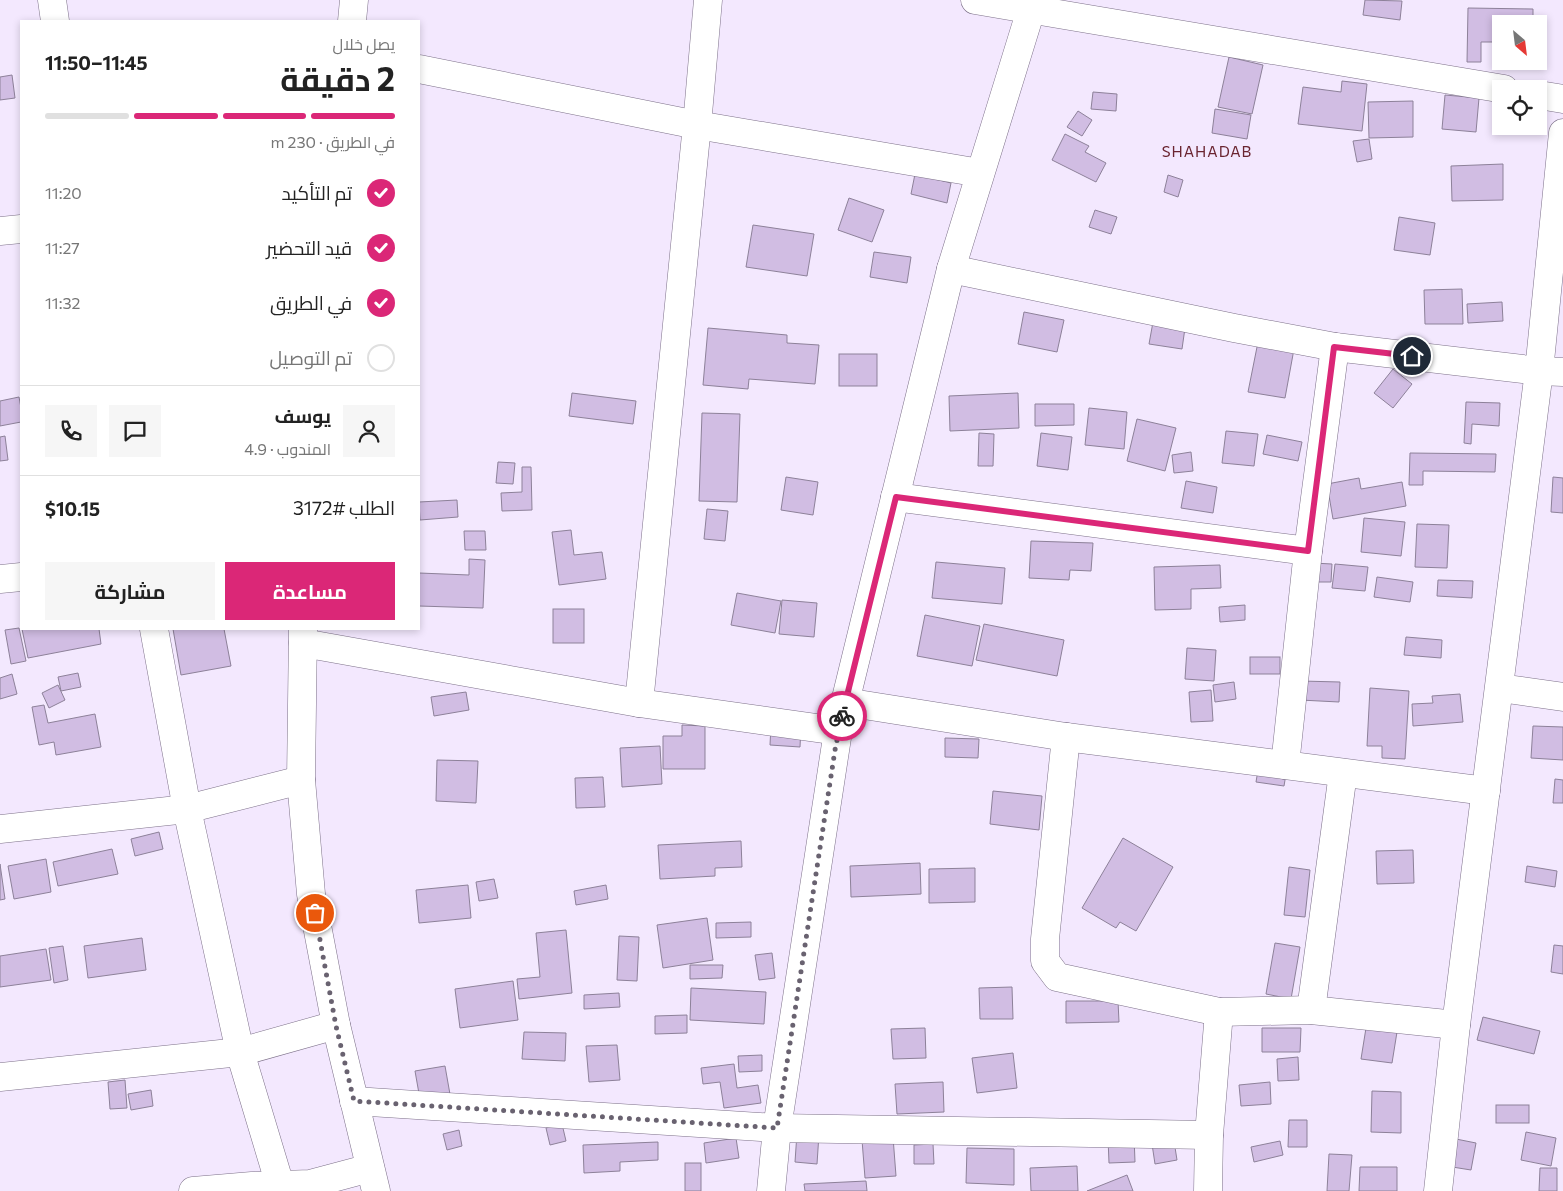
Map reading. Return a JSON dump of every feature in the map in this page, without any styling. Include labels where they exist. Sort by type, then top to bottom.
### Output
[{"type":"street","points":[[52,0],[55,20]]},
{"type":"street","points":[[352,20],[354,0]]},
{"type":"street","points":[[639,703],[708,0]]},
{"type":"street","points":[[975,0],[1032,4],[1492,87]]},
{"type":"street","points":[[772,1191],[777,1128],[838,731],[951,269],[1032,4]]},
{"type":"street","points":[[420,69],[697,125],[980,173]]},
{"type":"street","points":[[1547,96],[1563,99]]},
{"type":"street","points":[[1438,1191],[1456,1025],[1500,688],[1551,372],[1563,132]]},
{"type":"street","points":[[0,231],[20,229]]},
{"type":"street","points":[[951,269],[1334,347],[1551,372]]},
{"type":"street","points":[[1285,765],[1308,551],[1334,347]]},
{"type":"street","points":[[896,497],[1308,551]]},
{"type":"street","points":[[0,579],[20,577]]},
{"type":"street","points":[[154,630],[187,809],[240,1052],[280,1185]]},
{"type":"street","points":[[193,1191],[373,1180],[336,1026],[311,894],[301,780],[303,636],[639,703],[838,731]]},
{"type":"street","points":[[1500,688],[1563,697]]},
{"type":"street","points":[[845,702],[1066,738],[1486,791]]},
{"type":"street","points":[[1066,738],[1044,961],[1057,977],[1218,1012],[1311,1010],[1456,1025]]},
{"type":"street","points":[[1311,1010],[1343,773]]},
{"type":"street","points":[[0,829],[187,809],[301,780]]},
{"type":"street","points":[[1208,1191],[1209,1135],[1218,1012]]},
{"type":"street","points":[[0,1077],[240,1052],[336,1026]]},
{"type":"street","points":[[354,1101],[777,1128],[1209,1135]]},
{"type":"building","points":[[1365,0],[1402,1],[1400,20],[1363,15]]},
{"type":"building","points":[[1468,8],[1533,9],[1533,15],[1492,15],[1492,42],[1481,42],[1481,62],[1467,62]]},
{"type":"building","points":[[1229,57],[1263,65],[1252,114],[1218,107]]},
{"type":"building","points":[[12,75],[15,98],[0,100],[0,77]]},
{"type":"building","points":[[1342,81],[1367,84],[1362,131],[1298,124],[1303,87],[1341,92]]},
{"type":"building","points":[[1093,92],[1117,94],[1116,111],[1091,109]]},
{"type":"building","points":[[1445,95],[1479,98],[1476,132],[1442,129]]},
{"type":"building","points":[[1413,101],[1413,137],[1369,138],[1368,102]]},
{"type":"building","points":[[1215,109],[1251,115],[1247,139],[1212,133]]},
{"type":"building","points":[[1078,111],[1092,120],[1082,136],[1067,127]]},
{"type":"building","points":[[1065,134],[1089,146],[1085,152],[1106,163],[1096,182],[1052,160]]},
{"type":"building","points":[[1369,139],[1372,159],[1357,162],[1353,141]]},
{"type":"building","points":[[1503,164],[1503,200],[1452,201],[1451,166]]},
{"type":"building","points":[[915,174],[951,183],[947,203],[911,194]]},
{"type":"building","points":[[1168,175],[1183,180],[1178,197],[1164,192]]},
{"type":"building","points":[[849,198],[884,210],[872,242],[838,230]]},
{"type":"building","points":[[1095,210],[1117,217],[1111,234],[1089,227]]},
{"type":"building","points":[[1399,217],[1435,223],[1430,255],[1394,250]]},
{"type":"building","points":[[753,225],[814,234],[807,276],[746,267]]},
{"type":"building","points":[[874,252],[911,257],[907,283],[870,277]]},
{"type":"building","points":[[1462,289],[1463,324],[1425,324],[1424,290]]},
{"type":"building","points":[[1502,302],[1503,321],[1468,323],[1467,304]]},
{"type":"building","points":[[1024,312],[1064,320],[1057,352],[1018,344]]},
{"type":"building","points":[[1153,322],[1185,328],[1182,349],[1149,344]]},
{"type":"building","points":[[708,328],[787,335],[787,343],[819,345],[815,384],[749,379],[748,389],[703,385]]},
{"type":"building","points":[[1258,342],[1294,349],[1285,398],[1248,392]]},
{"type":"building","points":[[839,354],[877,354],[877,386],[839,386]]},
{"type":"building","points":[[1393,369],[1412,384],[1393,408],[1374,393]]},
{"type":"building","points":[[572,393],[636,401],[633,424],[569,416]]},
{"type":"building","points":[[1018,393],[1019,428],[950,431],[949,396]]},
{"type":"building","points":[[19,397],[20,422],[0,426],[0,401]]},
{"type":"building","points":[[1466,402],[1500,403],[1499,426],[1472,424],[1471,444],[1464,443]]},
{"type":"building","points":[[1035,404],[1074,404],[1074,425],[1035,426]]},
{"type":"building","points":[[1089,408],[1127,412],[1124,449],[1085,445]]},
{"type":"building","points":[[702,413],[740,414],[737,502],[699,501]]},
{"type":"building","points":[[1137,419],[1176,428],[1165,471],[1127,461]]},
{"type":"building","points":[[1226,431],[1258,434],[1254,466],[1222,463]]},
{"type":"building","points":[[979,433],[994,434],[993,466],[978,466]]},
{"type":"building","points":[[1041,433],[1072,437],[1068,470],[1037,466]]},
{"type":"building","points":[[1267,435],[1302,442],[1298,461],[1263,454]]},
{"type":"building","points":[[5,436],[8,460],[0,461],[0,437]]},
{"type":"building","points":[[1191,452],[1193,471],[1174,473],[1172,455]]},
{"type":"building","points":[[1410,453],[1496,454],[1495,472],[1423,471],[1423,485],[1409,485]]},
{"type":"building","points":[[498,462],[515,463],[513,484],[496,483]]},
{"type":"building","points":[[522,467],[531,467],[532,510],[502,511],[501,493],[522,492]]},
{"type":"building","points":[[786,477],[818,482],[813,515],[781,510]]},
{"type":"building","points":[[1553,477],[1563,478],[1563,513],[1551,512]]},
{"type":"building","points":[[1359,478],[1361,489],[1402,482],[1406,506],[1333,519],[1327,484]]},
{"type":"building","points":[[1186,481],[1217,487],[1213,513],[1181,508]]},
{"type":"building","points":[[457,500],[458,517],[420,520],[420,502]]},
{"type":"building","points":[[707,509],[728,511],[725,541],[704,539]]},
{"type":"building","points":[[1364,518],[1405,522],[1401,556],[1361,552]]},
{"type":"building","points":[[1417,524],[1449,525],[1447,568],[1415,567]]},
{"type":"building","points":[[571,530],[574,555],[602,552],[606,579],[559,585],[552,532]]},
{"type":"building","points":[[464,531],[485,531],[486,550],[465,550]]},
{"type":"building","points":[[1031,541],[1093,543],[1091,571],[1070,570],[1069,580],[1029,578]]},
{"type":"building","points":[[469,559],[485,560],[483,608],[420,606],[420,573],[469,575]]},
{"type":"building","points":[[936,562],[1005,568],[1002,604],[932,598]]},
{"type":"building","points":[[1313,563],[1332,564],[1331,582],[1312,582]]},
{"type":"building","points":[[1335,564],[1368,567],[1365,591],[1332,588]]},
{"type":"building","points":[[1220,565],[1221,588],[1191,589],[1191,609],[1155,610],[1154,567]]},
{"type":"building","points":[[1377,577],[1413,582],[1410,602],[1374,597]]},
{"type":"building","points":[[1438,580],[1473,581],[1472,598],[1437,596]]},
{"type":"building","points":[[737,593],[781,601],[775,633],[731,625]]},
{"type":"building","points":[[782,600],[817,603],[814,637],[779,634]]},
{"type":"building","points":[[1245,605],[1245,620],[1220,622],[1219,607]]},
{"type":"building","points":[[553,609],[584,609],[584,643],[553,643]]},
{"type":"building","points":[[925,615],[980,626],[972,666],[917,656]]},
{"type":"building","points":[[984,624],[1064,640],[1057,676],[976,660]]},
{"type":"building","points":[[19,628],[26,661],[11,664],[5,630]]},
{"type":"building","points":[[22,630],[99,630],[101,644],[28,658]]},
{"type":"building","points":[[173,630],[224,630],[231,666],[181,675]]},
{"type":"building","points":[[1406,637],[1442,640],[1441,658],[1404,655]]},
{"type":"building","points":[[1187,648],[1216,650],[1214,681],[1185,679]]},
{"type":"building","points":[[1250,657],[1280,657],[1280,674],[1250,674]]},
{"type":"building","points":[[78,673],[81,687],[61,691],[58,677]]},
{"type":"building","points":[[12,674],[17,694],[0,699],[0,678]]},
{"type":"building","points":[[1301,681],[1340,682],[1339,702],[1300,700]]},
{"type":"building","points":[[1234,682],[1236,699],[1215,702],[1213,685]]},
{"type":"building","points":[[58,685],[65,700],[49,708],[42,693]]},
{"type":"building","points":[[1370,688],[1409,691],[1405,759],[1382,758],[1382,746],[1367,746]]},
{"type":"building","points":[[1211,690],[1213,721],[1191,722],[1189,692]]},
{"type":"building","points":[[466,692],[469,710],[434,716],[431,697]]},
{"type":"building","points":[[1460,694],[1463,722],[1413,726],[1412,704],[1433,703],[1432,696]]},
{"type":"building","points":[[44,705],[48,723],[95,714],[101,747],[56,755],[54,742],[39,745],[32,707]]},
{"type":"building","points":[[682,725],[705,726],[705,769],[663,769],[663,736],[682,736]]},
{"type":"building","points":[[771,725],[801,726],[800,747],[770,745]]},
{"type":"building","points":[[1533,726],[1563,727],[1563,760],[1531,758]]},
{"type":"building","points":[[945,738],[979,739],[978,758],[945,757]]},
{"type":"building","points":[[660,746],[662,784],[622,787],[620,748]]},
{"type":"building","points":[[437,760],[478,761],[476,803],[436,801]]},
{"type":"building","points":[[1258,770],[1286,774],[1284,786],[1256,782]]},
{"type":"building","points":[[603,777],[605,807],[576,808],[575,778]]},
{"type":"building","points":[[1555,779],[1563,780],[1563,803],[1553,803]]},
{"type":"building","points":[[993,791],[1042,796],[1039,830],[990,824]]},
{"type":"building","points":[[159,832],[163,849],[135,856],[131,839]]},
{"type":"building","points":[[1123,838],[1173,867],[1136,931],[1120,922],[1116,928],[1082,908]]},
{"type":"building","points":[[741,841],[742,867],[715,868],[715,876],[660,879],[658,845]]},
{"type":"building","points":[[112,849],[118,874],[58,886],[53,862]]},
{"type":"building","points":[[1413,850],[1414,883],[1377,884],[1376,851]]},
{"type":"building","points":[[46,859],[51,892],[14,899],[8,866]]},
{"type":"building","points":[[920,863],[921,894],[851,897],[850,866]]},
{"type":"building","points":[[0,864],[5,899],[0,900]]},
{"type":"building","points":[[1527,866],[1557,871],[1555,887],[1525,882]]},
{"type":"building","points":[[1289,867],[1310,870],[1305,917],[1284,915]]},
{"type":"building","points":[[975,868],[975,902],[929,903],[929,869]]},
{"type":"building","points":[[494,879],[498,898],[479,901],[476,882]]},
{"type":"building","points":[[468,885],[471,918],[419,923],[416,890]]},
{"type":"building","points":[[606,885],[608,899],[576,905],[574,891]]},
{"type":"building","points":[[707,918],[713,960],[663,968],[657,925]]},
{"type":"building","points":[[751,922],[751,937],[716,938],[716,923]]},
{"type":"building","points":[[566,930],[572,993],[519,999],[517,979],[540,977],[536,933]]},
{"type":"building","points":[[619,936],[639,937],[637,981],[617,980]]},
{"type":"building","points":[[142,938],[146,970],[88,978],[84,946]]},
{"type":"building","points":[[1275,943],[1300,947],[1291,999],[1266,994]]},
{"type":"building","points":[[1554,945],[1563,946],[1563,974],[1551,972]]},
{"type":"building","points":[[63,946],[68,980],[54,983],[49,948]]},
{"type":"building","points":[[46,949],[51,980],[0,987],[0,956]]},
{"type":"building","points":[[772,953],[775,978],[759,980],[755,955]]},
{"type":"building","points":[[690,965],[723,965],[722,978],[690,979]]},
{"type":"building","points":[[513,981],[518,1020],[460,1028],[455,989]]},
{"type":"building","points":[[1012,987],[1013,1019],[980,1019],[979,988]]},
{"type":"building","points":[[691,988],[766,992],[764,1024],[690,1020]]},
{"type":"building","points":[[619,993],[620,1007],[584,1009],[584,995]]},
{"type":"building","points":[[1066,1001],[1118,1001],[1119,1022],[1066,1023]]},
{"type":"building","points":[[687,1015],[687,1033],[655,1034],[655,1016]]},
{"type":"building","points":[[1483,1017],[1540,1031],[1534,1054],[1477,1040]]},
{"type":"building","points":[[925,1028],[926,1058],[893,1059],[891,1029]]},
{"type":"building","points":[[1262,1028],[1301,1028],[1300,1052],[1262,1052]]},
{"type":"building","points":[[1366,1028],[1397,1032],[1392,1063],[1361,1059]]},
{"type":"building","points":[[524,1032],[566,1033],[565,1061],[522,1059]]},
{"type":"building","points":[[617,1045],[620,1080],[589,1082],[586,1046]]},
{"type":"building","points":[[1013,1053],[1017,1088],[977,1093],[972,1058]]},
{"type":"building","points":[[762,1055],[762,1071],[739,1072],[738,1056]]},
{"type":"building","points":[[1298,1057],[1299,1080],[1278,1081],[1277,1059]]},
{"type":"building","points":[[734,1064],[737,1088],[758,1085],[761,1103],[724,1108],[720,1082],[703,1084],[701,1068]]},
{"type":"building","points":[[445,1066],[451,1100],[421,1105],[415,1071]]},
{"type":"building","points":[[125,1080],[127,1108],[110,1109],[108,1082]]},
{"type":"building","points":[[943,1082],[944,1112],[897,1114],[895,1084]]},
{"type":"building","points":[[1270,1082],[1271,1104],[1241,1106],[1239,1085]]},
{"type":"building","points":[[151,1090],[153,1106],[131,1110],[128,1094]]},
{"type":"building","points":[[1372,1091],[1401,1092],[1401,1133],[1371,1132]]},
{"type":"building","points":[[1496,1105],[1529,1105],[1529,1123],[1496,1123]]},
{"type":"building","points":[[1289,1120],[1307,1120],[1307,1147],[1288,1147]]},
{"type":"building","points":[[562,1124],[566,1141],[550,1145],[546,1128]]},
{"type":"building","points":[[459,1130],[462,1146],[447,1150],[443,1134]]},
{"type":"building","points":[[1526,1132],[1556,1138],[1551,1166],[1521,1160]]},
{"type":"building","points":[[797,1133],[819,1134],[817,1164],[795,1162]]},
{"type":"building","points":[[1134,1136],[1135,1162],[1109,1163],[1108,1138]]},
{"type":"building","points":[[893,1137],[896,1176],[865,1178],[862,1140]]},
{"type":"building","points":[[736,1138],[739,1158],[706,1163],[704,1143]]},
{"type":"building","points":[[1451,1138],[1476,1143],[1471,1170],[1446,1166]]},
{"type":"building","points":[[1174,1141],[1177,1160],[1155,1164],[1152,1144]]},
{"type":"building","points":[[1280,1141],[1283,1155],[1254,1162],[1251,1147]]},
{"type":"building","points":[[658,1142],[658,1160],[620,1162],[620,1171],[584,1173],[583,1145]]},
{"type":"building","points":[[933,1144],[934,1164],[914,1164],[914,1145]]},
{"type":"building","points":[[967,1148],[1014,1149],[1014,1185],[966,1183]]},
{"type":"building","points":[[1329,1154],[1352,1155],[1349,1191],[1327,1191]]},
{"type":"building","points":[[685,1163],[701,1163],[701,1191],[685,1191]]},
{"type":"building","points":[[1077,1166],[1078,1191],[1031,1191],[1030,1168]]},
{"type":"building","points":[[1360,1167],[1397,1167],[1397,1191],[1359,1191]]},
{"type":"building","points":[[1540,1168],[1557,1168],[1557,1191],[1539,1191]]},
{"type":"building","points":[[1127,1175],[1133,1191],[1087,1191]]},
{"type":"building","points":[[866,1181],[867,1191],[805,1191],[804,1184]]},
{"type":"way so far","points":[[315,913],[336,1026],[354,1101],[777,1128],[835,750],[842,716]]},
{"type":"district","name":"SHAHADAB","points":[[1207,151]]},
{"type":"route","points":[[842,716],[896,497],[1308,551],[1334,347],[1412,356]]}]
